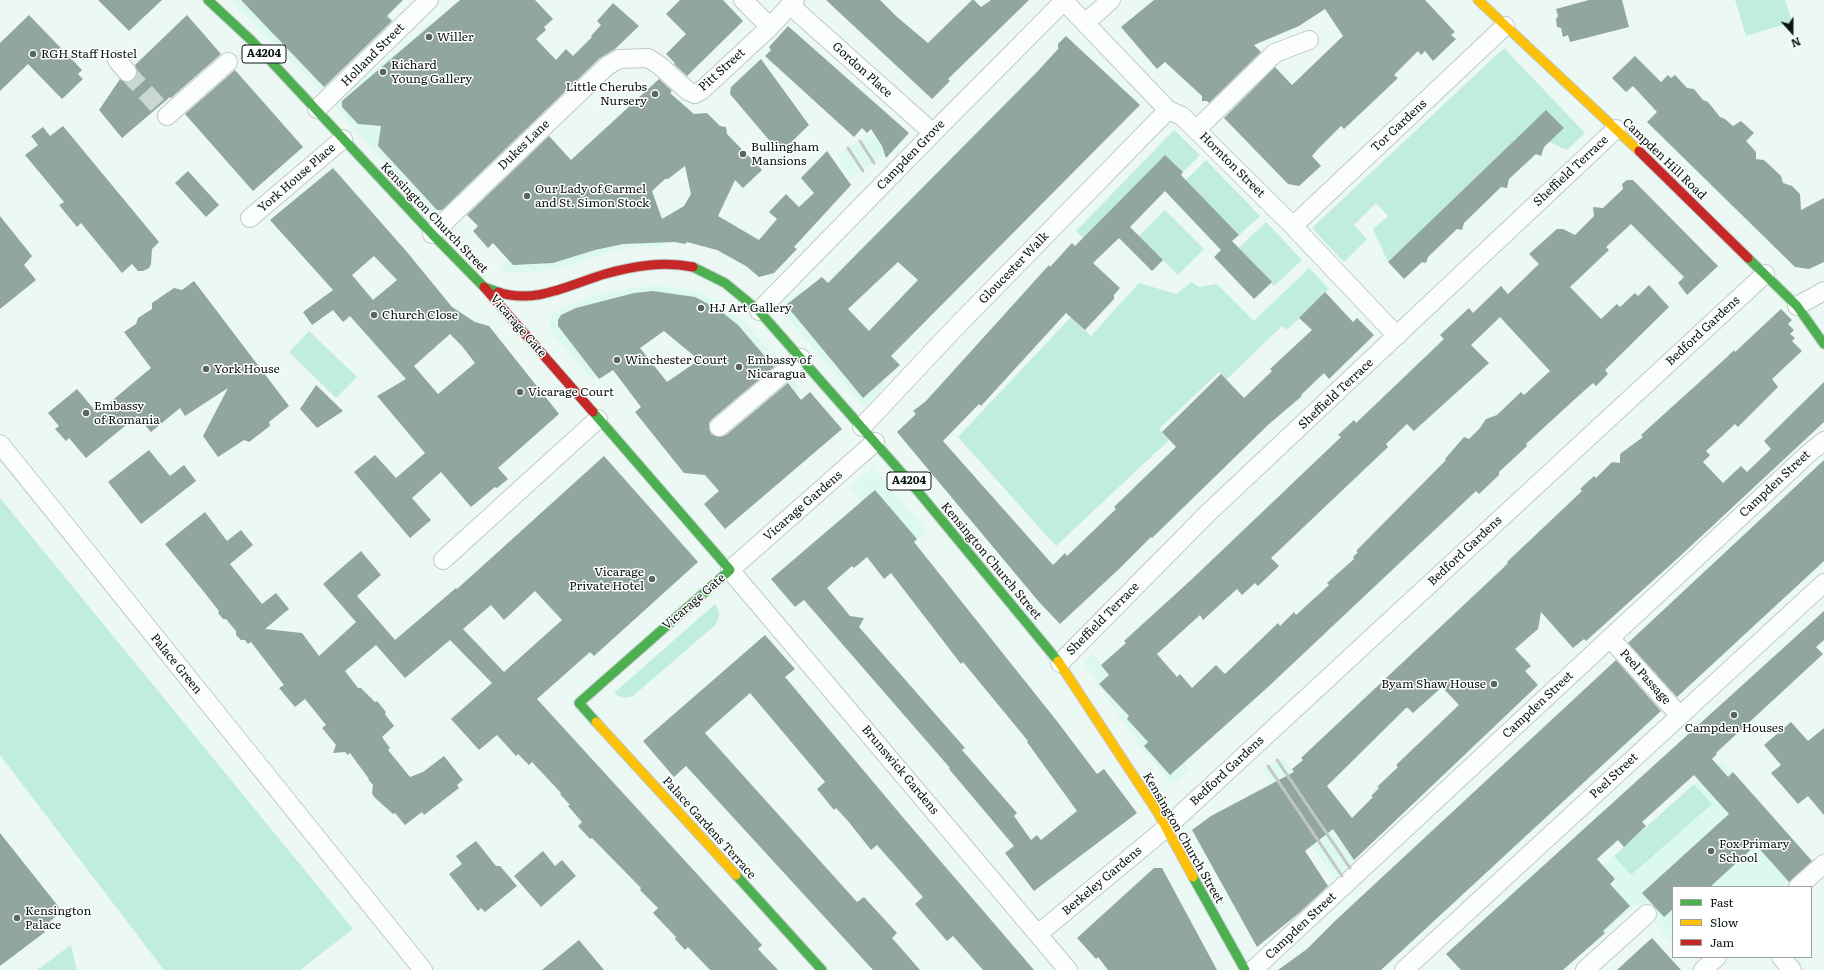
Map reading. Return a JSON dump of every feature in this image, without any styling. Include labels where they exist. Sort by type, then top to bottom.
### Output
[{"type":"main road","name":"Kensington Church Street","points":[[208,0],[252,41],[432,234],[484,287],[507,295],[526,296],[550,293],[605,274],[635,266],[667,263],[692,267],[721,280],[760,311],[875,442],[1060,663],[1166,828],[1245,970]]},
{"type":"main road","name":"Campden Hill Road","points":[[1478,0],[1616,129],[1765,274],[1797,306],[1824,344]]},
{"type":"main road","name":"Vicarage Gate","points":[[484,287],[598,420],[730,570],[579,703]]},
{"type":"main road","name":"Palace Gardens Terrace","points":[[579,703],[822,970]]},
{"type":"street","name":"Holland Street","points":[[317,110],[429,0]]},
{"type":"street","points":[[743,0],[770,27]]},
{"type":"street","points":[[1085,23],[1112,0]]},
{"type":"street","name":"Hornton Street","points":[[1064,1],[1168,110],[1182,116],[1293,226],[1397,336]]},
{"type":"street","name":"Campden Grove","points":[[760,311],[1064,1]]},
{"type":"street","name":"Pitt Street","points":[[619,59],[648,58],[659,65],[688,91],[696,94],[770,27],[793,3]]},
{"type":"street","name":"Gordon Place","points":[[793,3],[933,133]]},
{"type":"street","name":"Tor Gardens","points":[[1293,226],[1505,26]]},
{"type":"street","points":[[1196,130],[1274,53],[1309,40]]},
{"type":"street","name":"Dukes Lane","points":[[432,234],[607,66],[619,59]]},
{"type":"street","points":[[168,117],[228,62]]},
{"type":"street","name":"Gloucester Walk","points":[[862,427],[959,324],[1168,110]]},
{"type":"street","name":"Sheffield Terrace","points":[[1060,663],[1207,514],[1616,129]]},
{"type":"street","name":"York House Place","points":[[250,218],[343,139]]},
{"type":"street","name":"Bedford Gardens","points":[[1166,828],[1765,274]]},
{"type":"street","points":[[1797,306],[1824,291]]},
{"type":"street","points":[[719,427],[801,358]]},
{"type":"street","points":[[443,560],[598,420]]},
{"type":"street","name":"Campden Street","points":[[1253,970],[1803,458],[1824,441]]},
{"type":"street","name":"Vicarage Gardens","points":[[730,570],[875,442]]},
{"type":"street","name":"Palace Green","points":[[0,444],[423,970]]},
{"type":"street","name":"Brunswick Gardens","points":[[730,570],[1068,970]]},
{"type":"street","name":"Peel Street","points":[[1404,970],[1824,583]]},
{"type":"street","name":"Peel Passage","points":[[1610,638],[1680,716]]},
{"type":"street","name":"Berkeley Gardens","points":[[1038,934],[1166,828]]},
{"type":"street","points":[[1799,886],[1824,864]]},
{"type":"street","points":[[1585,970],[1647,914]]},
{"type":"street","points":[[1703,970],[1717,958]]},
{"type":"street","points":[[1782,958],[1792,970]]},
{"type":"shaded area","points":[[230,0],[296,0],[377,4],[396,22],[323,93]]},
{"type":"shaded area","points":[[1735,0],[1785,0],[1792,22],[1746,36]]},
{"type":"shaded area","points":[[430,23],[458,54],[389,123],[462,198],[440,219],[358,134],[334,104]]},
{"type":"shaded area","points":[[1504,48],[1585,133],[1567,150],[1549,142],[1564,128],[1546,110],[1388,262],[1373,229],[1388,216],[1376,203],[1354,225],[1367,239],[1344,262],[1312,228]]},
{"type":"shaded area","points":[[1174,130],[1200,155],[1183,172],[1165,155],[1083,238],[1076,231]]},
{"type":"shaded area","points":[[869,135],[879,141],[884,155],[854,176],[850,176],[841,166],[838,155]]},
{"type":"shaded area","points":[[1206,160],[1260,216],[1239,235],[1186,180]]},
{"type":"shaded area","points":[[1165,210],[1204,249],[1178,275],[1139,236]]},
{"type":"shaded area","points":[[666,215],[665,246],[636,247],[610,252],[561,268],[536,272],[506,273],[498,267],[523,246]]},
{"type":"shaded area","points":[[1266,222],[1302,260],[1274,286],[1239,248]]},
{"type":"shaded area","points":[[1309,268],[1329,289],[1287,330],[1282,326],[1226,380],[1219,372],[1159,429],[1169,440],[1056,546],[958,437],[1071,317],[1091,336],[1139,283],[1176,294],[1192,282],[1199,287],[1217,284],[1254,321]]},
{"type":"shaded area","points":[[662,286],[705,295],[722,303],[738,316],[800,388],[774,410],[719,346],[671,323],[592,380],[551,331],[549,322],[552,313],[571,304],[599,294],[632,288]]},
{"type":"shaded area","points":[[803,288],[885,385],[864,407],[779,308]]},
{"type":"shaded area","points":[[309,331],[357,377],[336,398],[289,352]]},
{"type":"shaded area","points":[[873,468],[927,531],[905,549],[850,487]]},
{"type":"shaded area","points":[[0,498],[353,929],[300,970],[164,970],[0,755]]},
{"type":"shaded area","points":[[715,604],[719,614],[715,625],[633,696],[623,698],[614,693]]},
{"type":"shaded area","points":[[1092,653],[1189,769],[1172,785],[1134,738],[1083,662]]},
{"type":"shaded area","points":[[1281,758],[1284,759],[1356,863],[1336,881],[1264,772],[1266,768]]},
{"type":"shaded area","name":"Fox Primary School","points":[[1722,760],[1814,863],[1788,886],[1672,886],[1672,942],[1638,903],[1596,941],[1595,873]]},
{"type":"shaded area","points":[[1694,784],[1712,804],[1631,875],[1614,856]]},
{"type":"shaded area","points":[[71,945],[77,970],[37,970]]},
{"type":"building","points":[[98,0],[162,0],[129,31]]},
{"type":"building","points":[[241,0],[403,0],[387,16],[392,21],[324,87]]},
{"type":"building","points":[[460,0],[535,0],[553,19],[544,27],[546,30],[536,39],[556,60],[566,49],[573,56],[592,37],[591,36],[601,25],[597,21],[613,3],[639,26],[615,49],[600,58],[442,210],[437,210],[378,146],[381,126],[358,124],[342,107],[342,101]]},
{"type":"building","points":[[680,0],[723,0],[743,21],[687,76],[666,54],[686,34],[666,14]]},
{"type":"building","points":[[826,0],[880,0],[897,17],[928,43],[972,0],[974,0],[981,7],[991,0],[1029,0],[948,79],[950,81],[932,99]]},
{"type":"building","points":[[1154,0],[1425,0],[1455,32],[1451,35],[1456,39],[1433,61],[1425,51],[1421,55],[1418,51],[1394,75],[1398,78],[1344,129],[1341,126],[1318,149],[1312,156],[1321,166],[1299,186],[1288,184],[1224,118],[1275,67],[1292,85],[1343,36],[1325,9],[1299,26],[1254,45],[1261,52],[1209,103],[1207,101],[1202,101],[1202,96],[1165,62],[1157,69],[1121,27]]},
{"type":"building","points":[[1589,0],[1622,0],[1629,27],[1570,42],[1568,35],[1563,37],[1561,28],[1557,27],[1556,19],[1558,16],[1556,9]]},
{"type":"building","name":"RGH Staff Hostel","points":[[29,15],[82,70],[78,74],[83,79],[62,99],[28,64],[0,91],[0,43]]},
{"type":"building","points":[[187,15],[221,54],[171,98],[170,97],[122,138],[99,110],[120,79],[128,82],[134,80],[137,71],[135,65]]},
{"type":"building","points":[[788,26],[909,133],[886,158],[882,146],[871,129],[867,133],[862,128],[854,137],[765,56],[771,50],[769,47]]},
{"type":"building","points":[[1066,36],[1140,105],[891,356],[900,365],[863,398],[786,305],[822,277],[828,283],[1037,72],[1058,49],[1058,44]],"holes":[[[898,262],[918,280],[869,331],[848,309]]]},
{"type":"building","points":[[1635,56],[1661,82],[1668,75],[1671,78],[1675,75],[1687,88],[1694,89],[1703,100],[1708,102],[1720,117],[1725,119],[1733,126],[1741,121],[1754,133],[1746,141],[1756,152],[1756,159],[1764,160],[1781,176],[1783,183],[1792,186],[1800,194],[1801,210],[1824,198],[1824,262],[1809,269],[1795,267],[1647,122],[1657,112],[1633,86],[1626,92],[1612,78]]},
{"type":"building","points":[[761,59],[809,125],[780,153],[730,94],[731,87]]},
{"type":"building","points":[[235,70],[303,147],[253,191],[185,114]]},
{"type":"building","points":[[659,79],[672,91],[670,93],[694,114],[707,113],[720,126],[726,127],[727,134],[762,170],[743,188],[735,180],[718,216],[759,240],[777,219],[769,212],[786,194],[799,207],[814,193],[801,178],[827,151],[851,185],[794,247],[797,249],[774,273],[759,277],[746,266],[717,250],[687,242],[685,244],[675,242],[623,244],[595,250],[553,263],[513,265],[493,243],[488,248],[473,231],[478,226],[467,215],[549,136],[571,160]],"holes":[[[685,166],[691,194],[684,206],[662,219],[652,191],[665,179],[668,179]]]},
{"type":"building","points":[[1546,110],[1564,128],[1544,147],[1541,156],[1536,154],[1509,179],[1507,188],[1501,187],[1464,223],[1462,230],[1457,229],[1428,257],[1426,263],[1422,262],[1404,279],[1388,262]]},
{"type":"building","points":[[63,126],[159,242],[152,249],[151,264],[149,268],[143,271],[138,271],[132,264],[122,273],[81,223],[77,227],[59,205],[64,202],[25,155],[38,145],[31,136],[43,127],[50,136]]},
{"type":"building","points":[[1165,155],[1183,172],[1181,175],[1239,235],[1232,241],[1272,282],[1254,299],[1214,257],[1221,250],[1165,191],[1130,227],[1163,260],[1152,271],[1119,238],[1093,263],[1120,288],[1114,295],[1114,299],[1085,330],[1066,313],[981,406],[979,404],[943,441],[1053,565],[1065,553],[1067,556],[1116,509],[1114,507],[1176,447],[1162,432],[1221,374],[1244,398],[1272,371],[1270,369],[1312,330],[1299,318],[1325,292],[1353,322],[1357,318],[1374,335],[1329,379],[1324,373],[1301,395],[1302,396],[1269,424],[1152,538],[1151,537],[1060,624],[1039,602],[897,432],[916,414],[913,411],[926,401],[1049,265],[1050,267],[1072,243],[1075,246]]},
{"type":"building","points":[[333,168],[407,252],[452,307],[475,322],[489,326],[559,414],[498,468],[508,479],[497,488],[495,487],[471,507],[441,472],[412,498],[431,520],[410,538],[354,472],[375,455],[396,478],[425,453],[377,396],[406,379],[350,316],[343,322],[333,310],[312,325],[303,312],[333,290],[270,220]],"holes":[[[374,256],[397,280],[373,300],[352,275]],[[450,334],[462,346],[475,363],[438,394],[414,366]]]},
{"type":"building","points":[[188,171],[219,205],[206,217],[175,183]]},
{"type":"building","points":[[1627,180],[1633,180],[1718,266],[1687,295],[1678,283],[1684,277],[1631,224],[1606,247],[1609,250],[1570,287],[1601,319],[1617,304],[1620,307],[1635,293],[1638,296],[1649,285],[1669,307],[1605,370],[1608,374],[1596,386],[1593,383],[1575,399],[1526,444],[1527,446],[1499,472],[1499,475],[1479,494],[1476,491],[1268,687],[1170,775],[1144,746],[1148,742],[1127,719],[1129,716],[1099,684],[1109,675],[1101,665],[1126,643],[1124,641],[1191,580],[1341,437],[1338,435],[1354,420],[1356,423],[1444,339],[1440,335],[1469,308],[1473,313],[1501,286],[1508,294],[1539,264],[1529,254],[1557,229],[1563,229],[1575,235],[1594,216],[1593,207],[1603,208],[1623,189],[1622,184]],"holes":[[[1500,317],[1550,371],[1524,395],[1521,392],[1497,415],[1486,419],[1480,428],[1469,439],[1464,437],[1445,459],[1446,460],[1356,551],[1358,552],[1353,557],[1354,559],[1327,583],[1329,585],[1296,615],[1294,612],[1280,626],[1278,623],[1225,674],[1216,665],[1192,688],[1180,674],[1177,677],[1157,654],[1200,615],[1203,620],[1237,589],[1242,595],[1255,583],[1258,586],[1279,566],[1271,558],[1388,447],[1386,444],[1407,424],[1414,431],[1489,363],[1471,345]]]},
{"type":"building","points":[[0,216],[32,256],[24,265],[36,280],[0,309]]},
{"type":"building","name":"York House","points":[[194,281],[289,406],[269,422],[270,426],[249,442],[244,440],[218,457],[203,436],[228,388],[185,416],[180,408],[151,432],[137,416],[86,458],[69,438],[66,441],[55,429],[59,426],[48,413],[77,389],[97,413],[151,368],[124,332],[136,324],[138,318],[152,309],[152,303],[174,288],[182,290]]},
{"type":"building","points":[[653,291],[695,297],[718,309],[738,325],[774,367],[712,419],[709,423],[711,434],[720,437],[726,435],[788,383],[801,400],[810,392],[842,429],[725,529],[704,504],[719,491],[705,475],[684,473],[635,412],[641,407],[613,370],[599,379],[558,326],[558,320],[561,315],[576,308],[634,293]],"holes":[[[664,331],[699,360],[667,382],[640,348]]]},
{"type":"building","points":[[1781,309],[1792,320],[1788,324],[1794,330],[1790,334],[1795,338],[1792,341],[1802,351],[1772,379],[1778,387],[1738,427],[1735,424],[1706,451],[1710,455],[1703,462],[1723,483],[1741,466],[1747,472],[1771,449],[1764,441],[1824,382],[1824,422],[1678,558],[1586,641],[1584,639],[1573,648],[1541,612],[1538,629],[1515,649],[1531,666],[1525,671],[1538,685],[1354,860],[1333,829],[1305,851],[1328,886],[1299,913],[1257,947],[1192,830],[1211,816],[1294,772],[1292,769],[1303,760],[1301,758],[1501,570],[1508,563],[1507,562],[1582,491],[1580,489],[1594,476],[1596,478],[1612,462],[1620,463],[1620,454],[1643,437],[1641,435],[1734,350],[1735,352]],"holes":[[[1442,687],[1459,705],[1396,765],[1398,767],[1377,787],[1379,788],[1371,796],[1373,797],[1352,818],[1327,786],[1406,708],[1413,713]]]},
{"type":"building","points":[[316,385],[343,411],[317,428],[300,409]]},
{"type":"building","points":[[149,450],[170,476],[184,465],[196,481],[141,524],[108,482]]},
{"type":"building","points":[[604,456],[698,562],[594,656],[590,652],[537,699],[762,945],[758,949],[778,970],[710,970],[688,947],[685,950],[675,939],[676,937],[653,913],[658,908],[640,890],[641,888],[592,838],[590,839],[578,826],[582,822],[568,806],[570,805],[560,794],[561,793],[532,762],[529,765],[518,754],[516,756],[497,735],[479,750],[451,719],[492,683],[450,640],[405,678],[376,645],[345,671],[358,688],[361,688],[375,702],[377,701],[386,712],[385,714],[394,726],[382,737],[390,748],[388,750],[410,777],[423,772],[444,756],[463,780],[457,785],[459,788],[424,815],[422,812],[405,825],[395,813],[393,814],[374,797],[372,793],[373,785],[350,753],[348,755],[345,752],[333,753],[336,745],[322,728],[326,725],[305,699],[295,707],[279,688],[284,685],[251,642],[248,644],[245,640],[241,640],[236,635],[236,631],[226,619],[223,619],[218,613],[219,611],[165,544],[205,512],[227,541],[241,530],[253,545],[230,564],[262,604],[276,593],[289,609],[265,629],[302,633],[319,656],[356,622],[323,584],[361,551],[381,575],[357,596],[395,640],[456,588],[457,589]],"holes":[[[535,591],[562,620],[504,672],[463,629],[491,605],[504,620]]]},
{"type":"building","points":[[1824,460],[1824,561],[1677,697],[1628,643]]},
{"type":"building","points":[[875,490],[917,539],[914,542],[1056,720],[1097,774],[1104,769],[1137,813],[1034,891],[1005,853],[1014,846],[949,769],[950,768],[804,600],[795,607],[771,579]],"holes":[[[867,557],[884,579],[891,573],[961,664],[963,662],[1028,741],[1027,742],[1077,811],[1041,840],[1037,835],[1031,840],[1014,816],[1017,813],[962,750],[965,748],[859,627],[864,618],[850,616],[827,588],[852,566],[854,568]]]},
{"type":"building","points":[[1824,611],[1824,640],[1816,647],[1823,654],[1716,753],[1717,754],[1712,759],[1728,777],[1733,772],[1812,861],[1789,882],[1756,845],[1711,886],[1672,886],[1672,910],[1664,917],[1642,893],[1729,814],[1694,775],[1642,822],[1646,826],[1624,847],[1618,840],[1597,859],[1615,879],[1610,884],[1630,906],[1603,931],[1605,933],[1563,970],[1461,970],[1446,954]]},
{"type":"building","points":[[765,635],[795,669],[785,677],[1034,970],[983,970],[953,936],[947,941],[915,904],[923,897],[877,845],[871,850],[836,808],[834,810],[817,789],[825,782],[750,693],[705,733],[857,902],[864,897],[897,933],[892,938],[920,970],[873,970],[686,766],[674,777],[643,741]]},
{"type":"building","points":[[1616,660],[1661,711],[1381,970],[1278,970],[1307,949],[1336,920]]},
{"type":"building","points":[[1791,722],[1808,741],[1824,728],[1824,815],[1808,796],[1798,804],[1771,773],[1781,765],[1764,745]]},
{"type":"building","points":[[0,833],[62,911],[42,928],[45,932],[0,966]]},
{"type":"building","points":[[476,841],[496,866],[500,866],[517,886],[485,912],[481,908],[478,911],[449,874],[462,864],[456,856]]},
{"type":"building","points":[[543,851],[555,866],[562,860],[576,876],[541,907],[514,876]]},
{"type":"building","points":[[1154,868],[1162,868],[1217,970],[1108,970],[1098,957],[1096,959],[1077,938]]},
{"type":"building","points":[[1652,938],[1681,970],[1617,970],[1643,946]]},
{"type":"building","points":[[579,940],[604,970],[542,970]]},
{"type":"tunnel","points":[[127,72],[159,107]]},
{"type":"railway","points":[[860,141],[874,163]]},
{"type":"railway","points":[[848,148],[863,171]]},
{"type":"railway","points":[[1277,760],[1350,868]]},
{"type":"railway","points":[[1268,766],[1342,876]]},
{"type":"traffic: fast","points":[[208,0],[252,41],[432,234],[484,287],[498,292]]},
{"type":"traffic: fast","points":[[1748,258],[1797,306],[1824,344]]},
{"type":"traffic: fast","points":[[693,267],[725,283],[759,311],[916,489],[1058,661]]},
{"type":"traffic: fast","points":[[593,412],[730,570],[579,703],[596,722]]},
{"type":"traffic: fast","points":[[736,875],[822,970]]},
{"type":"traffic: fast","points":[[1193,877],[1245,970]]},
{"type":"traffic: slow","points":[[1478,0],[1639,151]]},
{"type":"traffic: slow","points":[[1058,661],[1158,813],[1193,877]]},
{"type":"traffic: slow","points":[[596,722],[736,875]]},
{"type":"traffic: jam","points":[[1639,151],[1748,258]]},
{"type":"traffic: jam","points":[[498,292],[512,295],[539,295],[566,288],[605,274],[627,269],[660,264],[693,267]]},
{"type":"traffic: jam","points":[[484,287],[593,412]]},
{"type":"place","name":"Willer","points":[[429,37]]},
{"type":"place","name":"RGH Staff Hostel","points":[[33,54]]},
{"type":"place","name":"Richard Young Gallery","points":[[383,72]]},
{"type":"place","name":"Little Cherubs Nursery","points":[[655,94]]},
{"type":"place","name":"Bullingham Mansions","points":[[743,154]]},
{"type":"place","name":"Our Lady of Carmel and St. Simon Stock","points":[[527,196]]},
{"type":"place","name":"HJ Art Gallery","points":[[701,308]]},
{"type":"place","name":"Church Close","points":[[374,315]]},
{"type":"place","name":"Winchester Court","points":[[617,360]]},
{"type":"place","name":"Embassy of Nicaragua","points":[[739,367]]},
{"type":"place","name":"York House","points":[[206,369]]},
{"type":"place","name":"Vicarage Court","points":[[520,392]]},
{"type":"place","name":"Embassy of Romania","points":[[86,413]]},
{"type":"place","name":"Vicarage Private Hotel","points":[[652,579]]},
{"type":"place","name":"Byam Shaw House","points":[[1494,684]]},
{"type":"place","name":"Campden Houses","points":[[1734,715]]},
{"type":"place","name":"Fox Primary School","points":[[1711,851]]},
{"type":"place","name":"Kensington Palace","points":[[17,918]]}]
